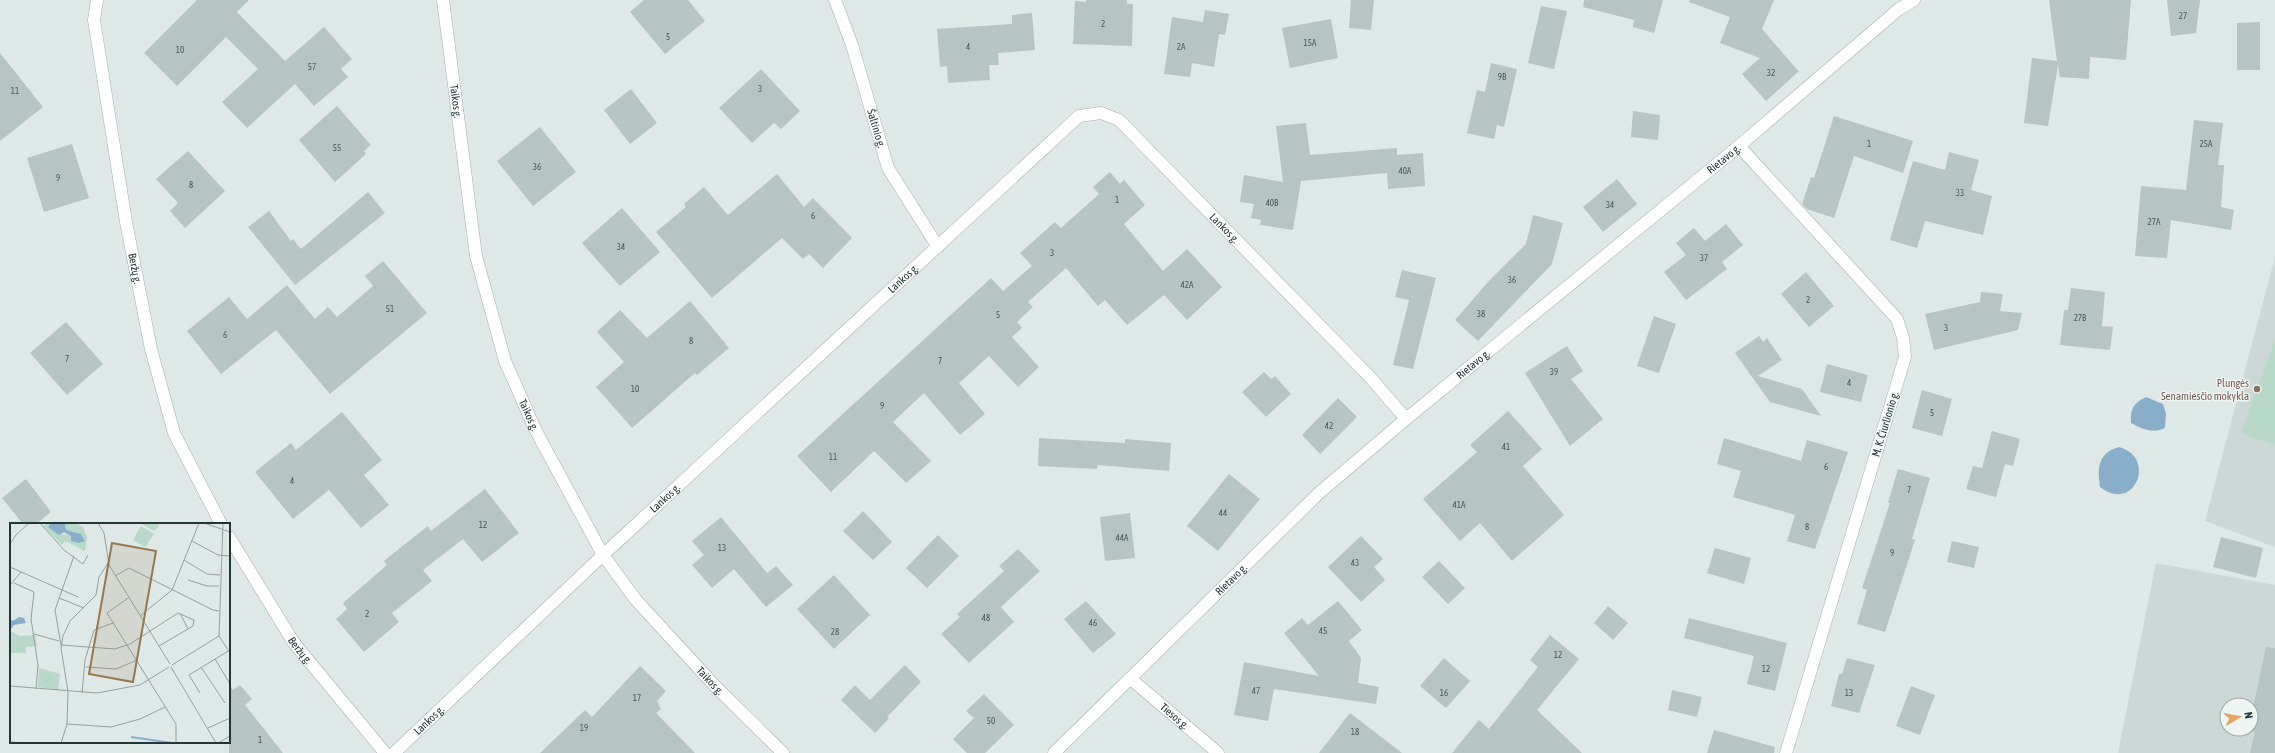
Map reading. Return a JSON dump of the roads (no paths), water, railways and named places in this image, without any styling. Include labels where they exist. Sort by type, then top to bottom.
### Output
[{"type":"street","name":"Beržų g.","points":[[97,0],[96,28],[126,222],[151,349],[174,433],[220,523]]},
{"type":"street","name":"Taikos g.","points":[[443,0],[476,256],[505,361],[536,431],[603,555],[636,600],[715,686],[783,753]]},
{"type":"street","name":"Šaltinio g.","points":[[835,0],[852,45],[888,168],[938,247]]},
{"type":"street","name":"Rietavo g.","points":[[1054,753],[1320,493],[1406,419],[1739,146],[1898,9],[1914,0]]},
{"type":"street","name":"Lankos g.","points":[[394,753],[603,555],[1079,116],[1101,113],[1119,120],[1369,376],[1406,419]]},
{"type":"street","name":"M. K. Čiurlionio g.","points":[[1739,146],[1897,319],[1903,338],[1905,357],[1786,753]]},
{"type":"street","name":"Beržų g.","points":[[230,539],[294,643],[385,753]]},
{"type":"street","name":"Tiesos g.","points":[[1131,679],[1218,753]]},
{"type":"water","points":[[2146,397],[2163,404],[2166,414],[2165,428],[2152,431],[2143,429],[2131,423],[2133,407]]},
{"type":"water","points":[[2119,447],[2131,453],[2137,461],[2139,471],[2137,481],[2131,489],[2123,494],[2112,493],[2100,487],[2100,462],[2107,453]]},
{"type":"place","name":"Plungės Senamiesčio mokykla","points":[[2257,389]]}]
